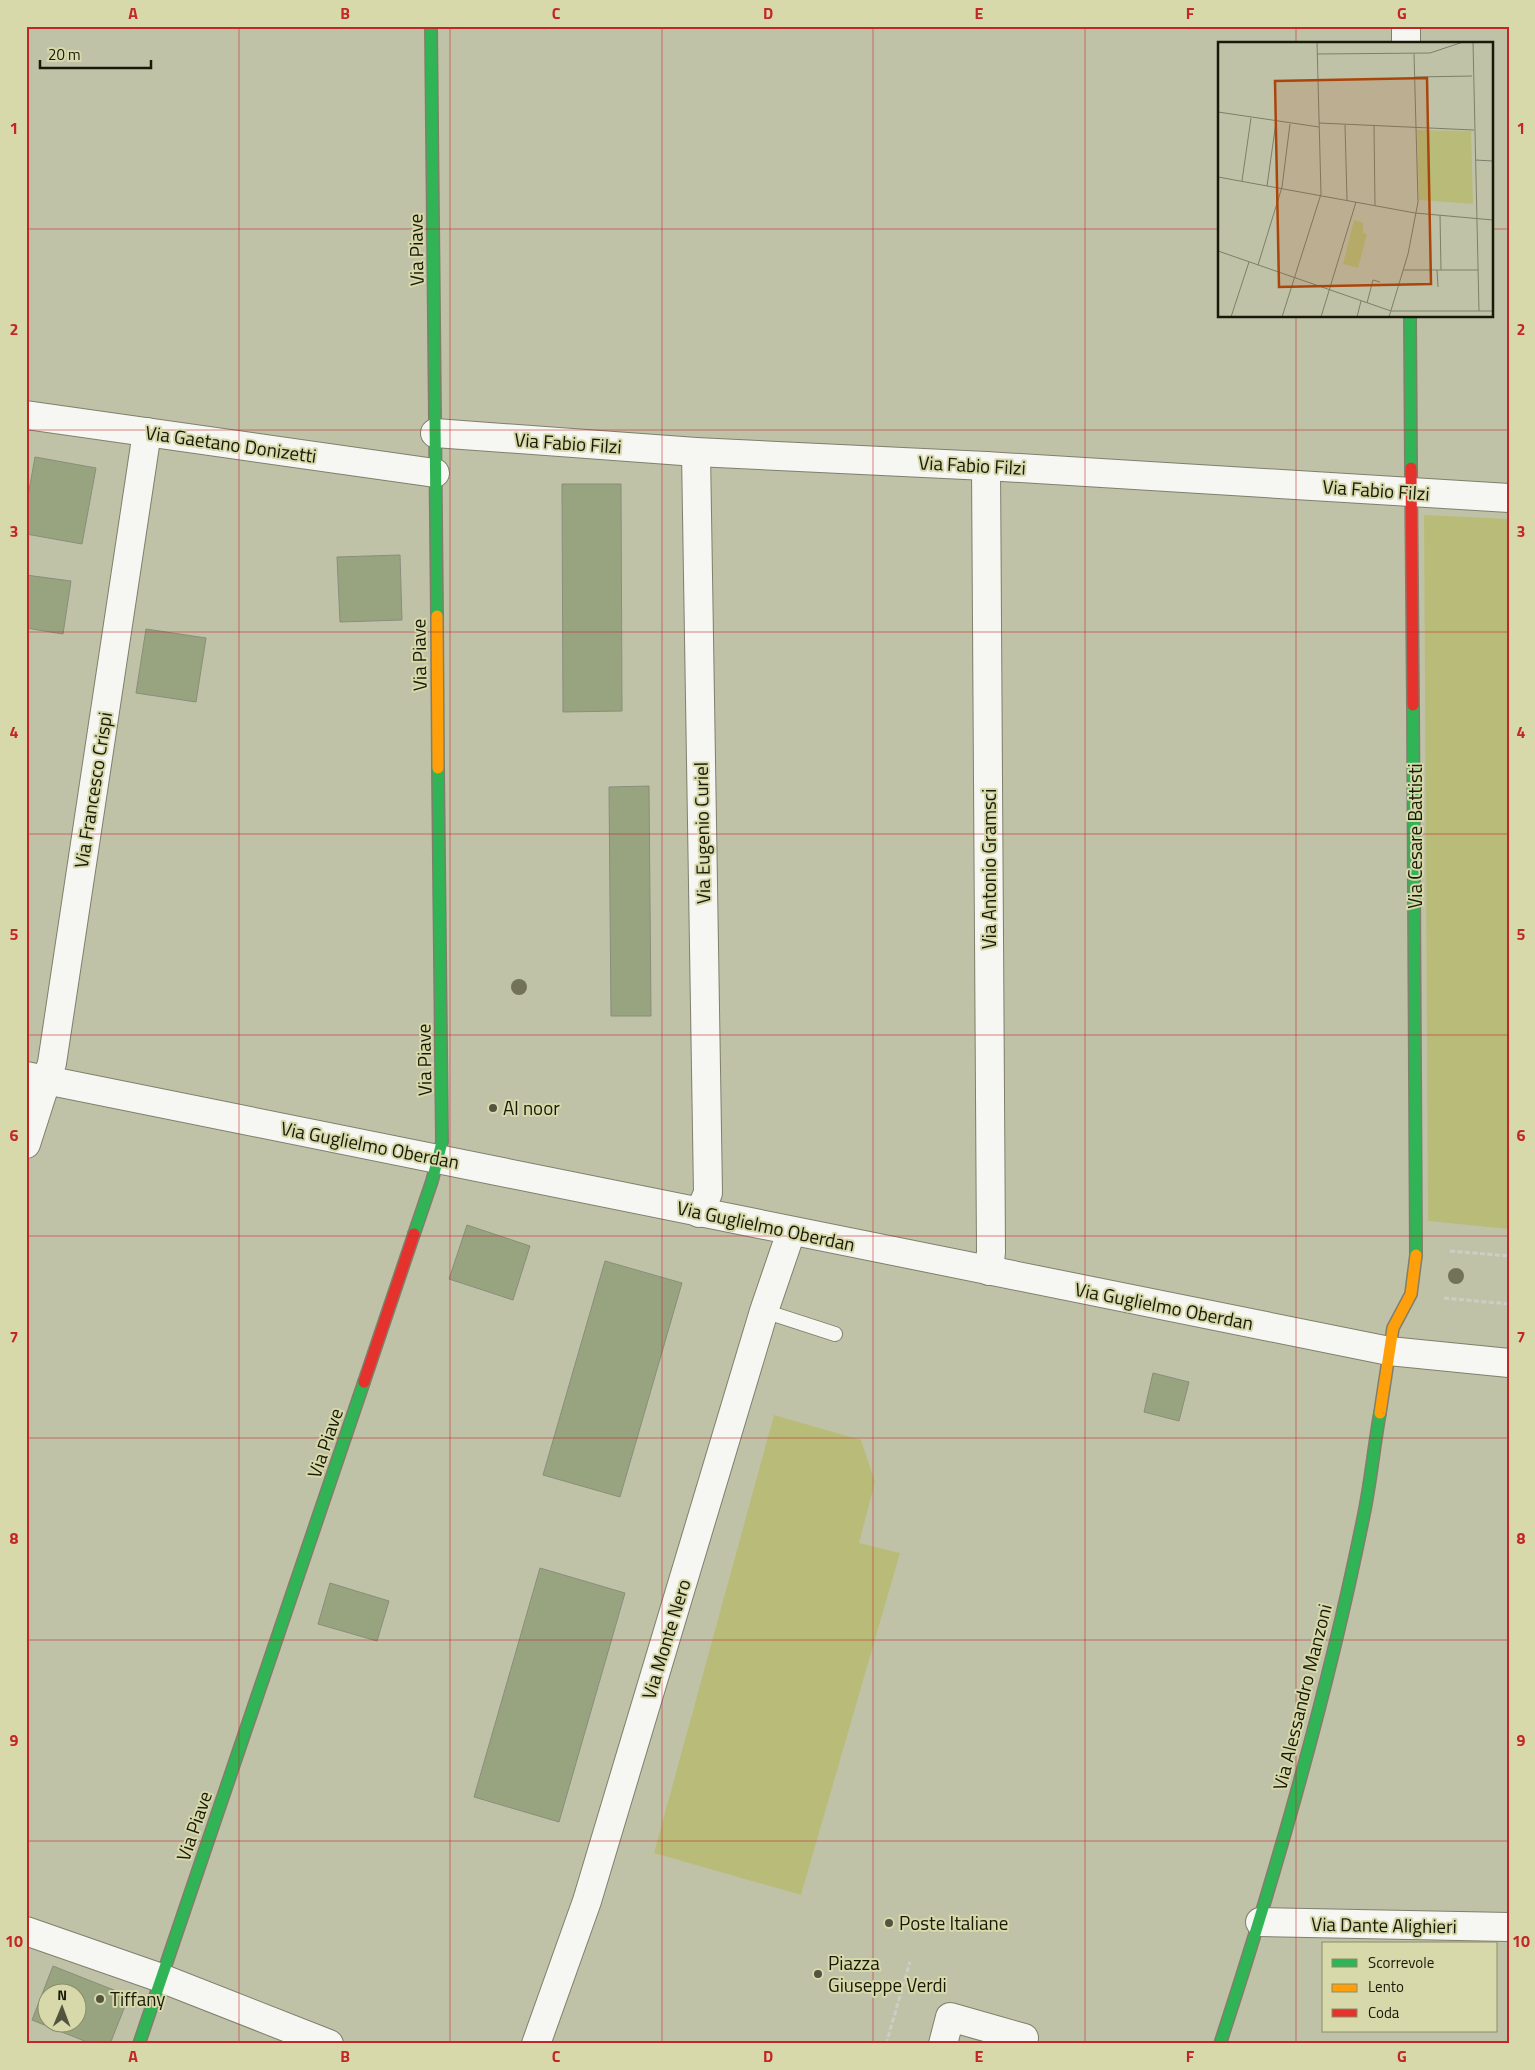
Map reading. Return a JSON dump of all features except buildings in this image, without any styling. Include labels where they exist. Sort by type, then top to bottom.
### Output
[{"type":"street","name":"Via Piave","points":[[139,2044],[439,1158],[442,1142],[431,26]]},
{"type":"street","points":[[1406,26],[1406,42]]},
{"type":"street","name":"Via Cesare Battisti","points":[[1389,1351],[1393,1328],[1411,1294],[1417,1248],[1413,492],[1410,318]]},
{"type":"street","name":"Via Gaetano Donizetti","points":[[26,415],[435,473]]},
{"type":"street","name":"Via Francesco Crispi","points":[[26,1144],[36,1079],[52,1063],[147,432]]},
{"type":"street","name":"Via Fabio Filzi","points":[[435,434],[696,452],[986,466],[1509,498]]},
{"type":"street","name":"Via Eugenio Curiel","points":[[696,452],[708,1193],[700,1213]]},
{"type":"street","name":"Via Antonio Gramsci","points":[[986,466],[991,1242],[989,1272]]},
{"type":"street","name":"Via Guglielmo Oberdan","points":[[36,1079],[439,1158],[791,1232],[1389,1351],[1509,1363]]},
{"type":"street","name":"Via Monte Nero","points":[[536,2044],[587,1901],[764,1311],[791,1232]]},
{"type":"street","name":"Via Alessandro Manzoni","points":[[1220,2044],[1260,1922],[1307,1760],[1362,1522],[1388,1371],[1389,1351]]},
{"type":"street","name":"Via Dante Alighieri","points":[[1260,1922],[1509,1928]]},
{"type":"street","points":[[26,1931],[160,1978],[330,2044]]},
{"type":"street","points":[[943,2044],[950,2017],[1024,2038]]},
{"type":"lane","points":[[764,1311],[835,1334]]},
{"type":"path","points":[[1417,1248],[1509,1256]]},
{"type":"path","points":[[1411,1294],[1509,1304]]},
{"type":"path","points":[[886,2044],[910,1962]]},
{"type":"green space","points":[[1424,515],[1509,519],[1509,1229],[1428,1221]]},
{"type":"green space","points":[[774,1415],[861,1440],[875,1482],[859,1543],[900,1553],[801,1895],[654,1853]]},
{"type":"traffic: fast","points":[[431,26],[437,616]]},
{"type":"traffic: fast","points":[[1410,318],[1411,468]]},
{"type":"traffic: fast","points":[[1413,705],[1416,1255]]},
{"type":"traffic: fast","points":[[414,1234],[432,1181],[442,1142],[438,768]]},
{"type":"traffic: fast","points":[[139,2044],[364,1382]]},
{"type":"traffic: fast","points":[[1220,2044],[1281,1847],[1318,1715],[1364,1514],[1380,1413]]},
{"type":"traffic: slow","points":[[437,616],[438,768]]},
{"type":"traffic: slow","points":[[1380,1413],[1393,1328],[1411,1294],[1416,1255]]},
{"type":"traffic: jam","points":[[1411,468],[1413,705]]},
{"type":"traffic: jam","points":[[364,1382],[414,1234]]},
{"type":"place","name":"Al noor","points":[[493,1108]]},
{"type":"place","name":"Poste Italiane","points":[[889,1923]]},
{"type":"place","name":"Piazza Giuseppe Verdi","points":[[818,1974]]},
{"type":"place","name":"Tiffany","points":[[100,1999]]}]
